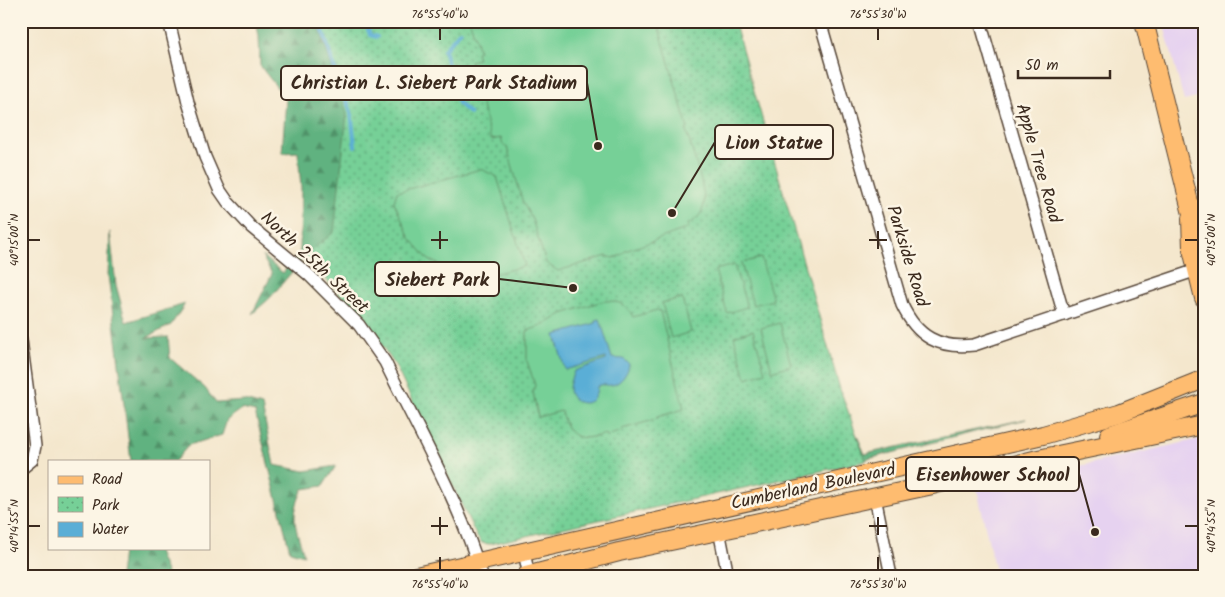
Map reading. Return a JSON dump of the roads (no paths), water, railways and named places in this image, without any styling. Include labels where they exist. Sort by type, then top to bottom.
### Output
[{"type":"main road","points":[[1144,21],[1191,210],[1204,238]]},
{"type":"main road","points":[[1191,210],[1192,249],[1204,298]]},
{"type":"main road","name":"Cumberland Boulevard","points":[[416,576],[480,569],[524,552],[729,504],[969,453],[1043,435],[1119,413],[1204,380]]},
{"type":"main road","points":[[1038,459],[1204,403]]},
{"type":"main road","name":"Cumberland Boulevard","points":[[528,576],[579,561],[928,486],[1038,459],[1204,425]]},
{"type":"main road","points":[[620,552],[648,536],[714,518],[729,504]]},
{"type":"street","name":"North 25th Street","points":[[169,21],[188,102],[207,162],[219,189],[251,227],[309,275],[359,325],[373,343],[386,362],[453,500],[480,569]]},
{"type":"street","name":"Parkside Road","points":[[820,21],[902,305],[908,318],[917,329],[929,338],[942,344],[974,345],[1197,270]]},
{"type":"street","name":"Apple Tree Road","points":[[980,21],[1064,315]]},
{"type":"street","points":[[21,340],[35,446],[32,460],[21,469]]},
{"type":"street","points":[[875,497],[891,576]]},
{"type":"street","points":[[718,530],[728,576]]},
{"type":"street","points":[[524,552],[528,576]]},
{"type":"water","points":[[600,319],[612,358],[624,359],[629,364],[629,367],[624,377],[618,382],[611,385],[600,385],[597,387],[594,398],[591,401],[581,403],[572,397],[569,391],[574,371],[606,360],[606,358],[565,370],[555,335],[596,323],[596,320]]},
{"type":"waterway","points":[[320,21],[334,67],[351,112],[355,146]]},
{"type":"waterway","points":[[365,21],[370,35],[377,37]]},
{"type":"waterway","points":[[460,31],[444,50],[458,103],[470,114]]},
{"type":"place","name":"Christian L. Siebert Park Stadium","points":[[598,146]]},
{"type":"place","name":"Lion Statue","points":[[672,213]]},
{"type":"place","name":"Siebert Park","points":[[573,288]]},
{"type":"place","name":"Eisenhower School","points":[[1095,532]]}]
